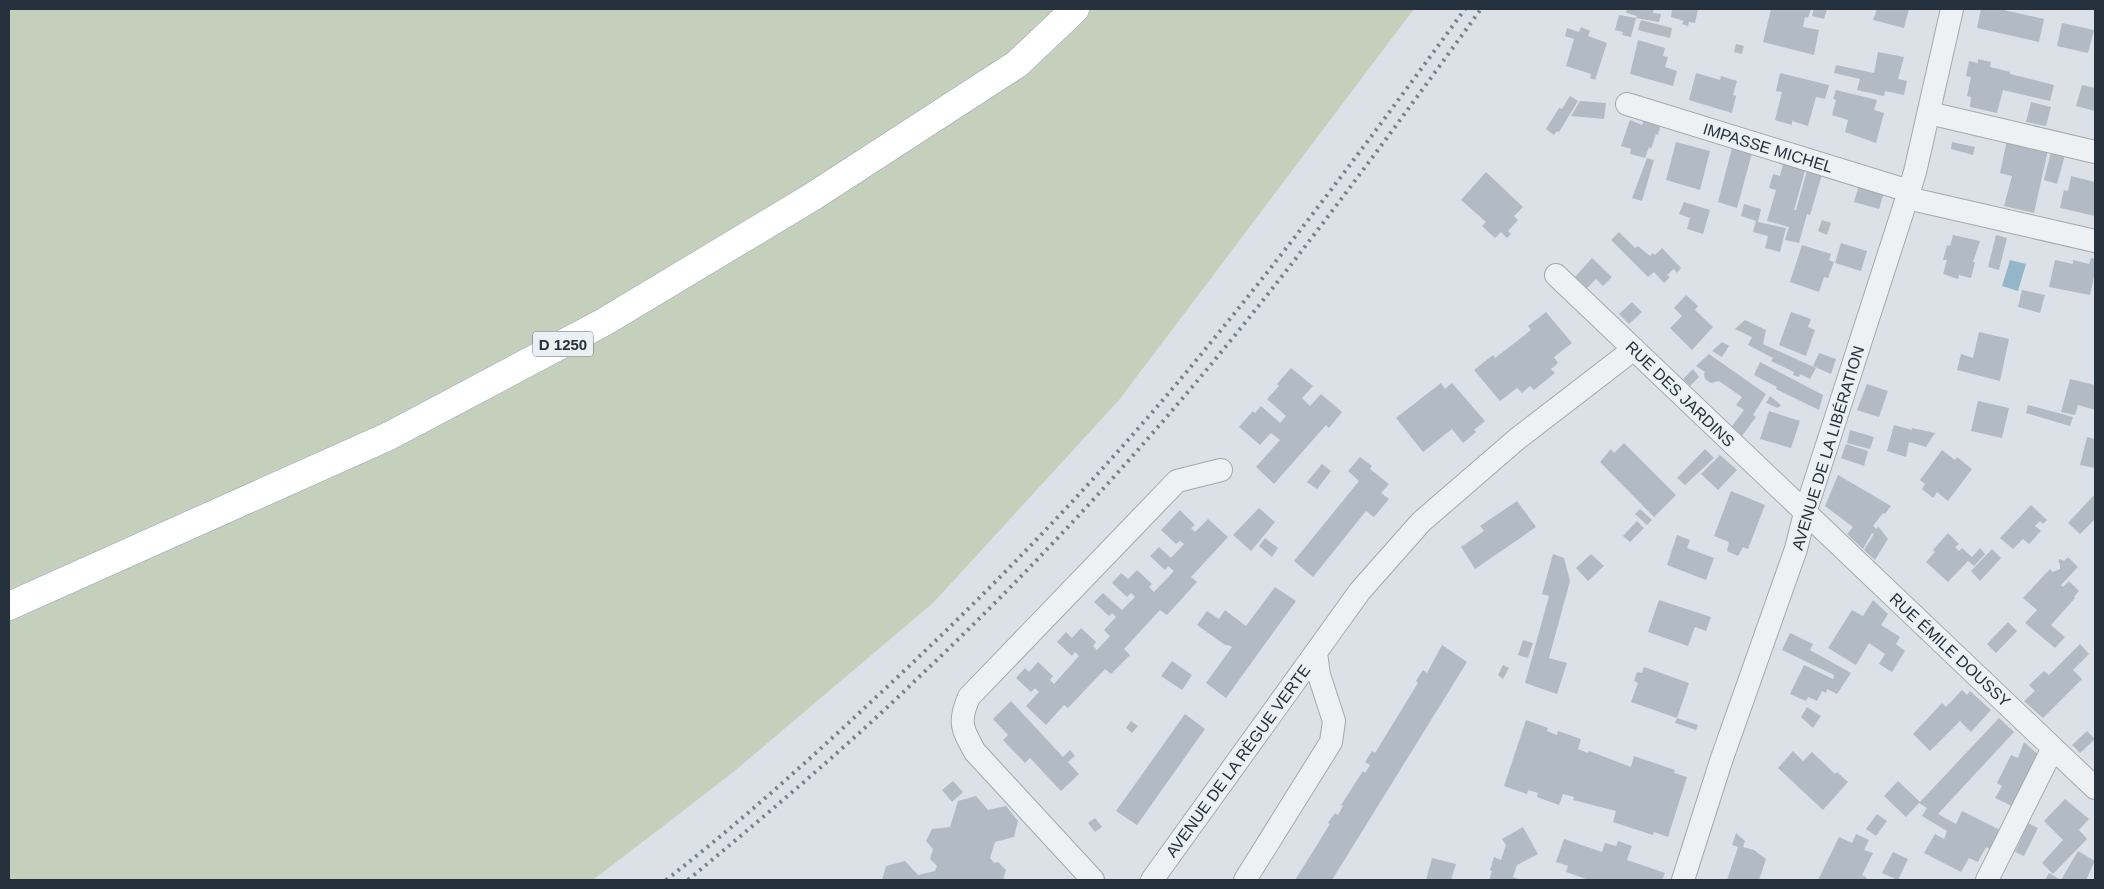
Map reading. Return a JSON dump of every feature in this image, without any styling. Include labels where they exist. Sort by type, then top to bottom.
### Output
[{"type":"main road","name":"D 1250","points":[[9,606],[389,436],[604,322],[812,197],[1017,64],[1076,9]]},
{"type":"street","name":"AVENUE DE LA LIBÉRATION","points":[[1683,880],[1721,761],[1796,549],[1805,513],[1908,195],[1952,9]]},
{"type":"street","name":"IMPASSE MICHEL","points":[[1627,104],[1908,195],[2095,241]]},
{"type":"street","points":[[1929,112],[2095,152]]},
{"type":"street","name":"RUE DES JARDINS","points":[[1556,275],[1805,513]]},
{"type":"street","name":"AVENUE DE LA RÈGUE VERTE","points":[[1157,876],[1360,591],[1421,522],[1517,439],[1634,349]]},
{"type":"street","points":[[1093,880],[975,752],[963,732],[962,714],[969,697],[1177,481],[1221,470]]},
{"type":"street","name":"RUE ÉMILE DOUSSY","points":[[1805,513],[2095,788]]},
{"type":"street","name":"AVENUE DE LA RÈGUE VERTE","points":[[1245,880],[1331,742],[1334,721],[1320,675],[1316,653]]},
{"type":"street","points":[[1987,880],[2054,748]]},
{"type":"green space","points":[[9,9],[1414,9],[1119,400],[934,602],[731,774],[593,880],[9,880]]},
{"type":"water","points":[[2010,260],[2026,264],[2018,291],[2002,286]]},
{"type":"building","points":[[1627,9],[1654,9],[1653,13],[1661,14],[1659,22],[1636,18],[1637,16],[1626,13]]},
{"type":"building","points":[[1672,9],[1698,9],[1695,23],[1689,22],[1688,26],[1682,24],[1684,21],[1671,17]]},
{"type":"building","points":[[1771,9],[1811,9],[1808,18],[1805,17],[1803,27],[1819,30],[1814,55],[1763,42]]},
{"type":"building","points":[[1814,9],[1827,9],[1824,19],[1812,16]]},
{"type":"building","points":[[1877,9],[1909,9],[1904,28],[1873,20]]},
{"type":"building","points":[[1981,9],[1999,9],[2044,19],[2039,42],[1977,28]]},
{"type":"building","points":[[1619,15],[1636,18],[1631,37],[1622,35],[1623,32],[1615,30]]},
{"type":"building","points":[[1641,20],[1672,28],[1670,38],[1638,30]]},
{"type":"building","points":[[2062,23],[2094,30],[2088,53],[2057,46]]},
{"type":"building","points":[[1581,27],[1590,31],[1588,36],[1607,43],[1595,80],[1590,78],[1591,74],[1566,66],[1574,39],[1565,36],[1567,28],[1579,32]]},
{"type":"building","points":[[1638,40],[1665,48],[1663,56],[1668,57],[1665,67],[1677,71],[1673,86],[1630,74]]},
{"type":"building","points":[[1736,44],[1744,46],[1742,54],[1734,52]]},
{"type":"building","points":[[1878,52],[1904,57],[1898,79],[1907,81],[1904,95],[1885,91],[1884,96],[1857,90],[1860,79],[1834,73],[1836,65],[1874,73]]},
{"type":"building","points":[[1978,59],[1991,62],[1990,67],[2010,72],[2010,74],[2054,85],[2050,101],[2003,90],[1997,113],[1970,107],[1971,97],[1967,96],[1971,77],[1966,76],[1969,61],[1978,63]]},
{"type":"building","points":[[1696,73],[1720,80],[1721,76],[1737,81],[1733,95],[1736,96],[1732,113],[1689,100]]},
{"type":"building","points":[[1780,73],[1829,85],[1825,99],[1816,97],[1808,126],[1792,121],[1792,125],[1775,120],[1782,92],[1776,91]]},
{"type":"building","points":[[2082,85],[2095,88],[2095,111],[2076,106]]},
{"type":"building","points":[[1836,90],[1877,100],[1874,110],[1884,113],[1876,143],[1845,132],[1848,120],[1832,115],[1836,100],[1833,99]]},
{"type":"building","points":[[1570,96],[1578,101],[1559,132],[1557,131],[1554,135],[1546,129],[1559,108],[1562,109]]},
{"type":"building","points":[[1580,101],[1606,103],[1604,119],[1571,116]]},
{"type":"building","points":[[2031,102],[2051,107],[2046,126],[2026,122]]},
{"type":"building","points":[[1630,120],[1642,125],[1644,120],[1660,127],[1658,135],[1656,134],[1651,149],[1649,147],[1645,158],[1630,154],[1631,149],[1621,146]]},
{"type":"building","points":[[2007,140],[2048,150],[2034,213],[2004,206],[2012,176],[2000,173]]},
{"type":"building","points":[[1676,142],[1710,151],[1700,190],[1666,180]]},
{"type":"building","points":[[1952,142],[1975,147],[1973,155],[1951,149]]},
{"type":"building","points":[[1732,148],[1752,153],[1737,208],[1718,202]]},
{"type":"building","points":[[2052,148],[2066,151],[2057,184],[2044,180]]},
{"type":"building","points":[[1647,158],[1654,160],[1642,201],[1632,198]]},
{"type":"building","points":[[1784,160],[1806,167],[1794,210],[1796,210],[1808,167],[1823,171],[1810,215],[1807,214],[1799,243],[1785,240],[1789,227],[1767,221],[1776,190],[1769,188],[1773,174],[1780,176]]},
{"type":"building","points":[[1486,172],[1523,207],[1514,216],[1518,220],[1508,231],[1511,234],[1507,238],[1501,232],[1495,238],[1482,226],[1486,222],[1461,200]]},
{"type":"building","points":[[2071,176],[2095,182],[2095,216],[2060,208],[2064,190],[2068,191]]},
{"type":"building","points":[[1860,182],[1885,189],[1879,209],[1854,202]]},
{"type":"building","points":[[1684,202],[1710,210],[1703,234],[1687,229],[1690,218],[1679,214]]},
{"type":"building","points":[[1744,204],[1761,209],[1758,222],[1786,228],[1780,252],[1765,248],[1768,236],[1753,232],[1756,221],[1741,216]]},
{"type":"building","points":[[1822,220],[1831,223],[1827,235],[1818,231]]},
{"type":"building","points":[[1619,232],[1635,248],[1638,246],[1650,256],[1653,253],[1655,255],[1662,248],[1681,268],[1677,273],[1674,269],[1667,275],[1670,277],[1664,283],[1654,272],[1648,277],[1611,240]]},
{"type":"building","points":[[1953,235],[1980,241],[1973,262],[1975,262],[1971,278],[1959,275],[1958,279],[1943,274],[1947,260],[1943,260],[1947,245],[1950,246]]},
{"type":"building","points":[[1996,235],[2007,238],[1999,270],[1988,267]]},
{"type":"building","points":[[1841,243],[1867,251],[1861,271],[1835,263]]},
{"type":"building","points":[[1802,245],[1831,254],[1829,260],[1834,262],[1828,278],[1824,277],[1819,292],[1790,282]]},
{"type":"building","points":[[1592,258],[1612,277],[1603,286],[1596,279],[1587,288],[1575,277]]},
{"type":"building","points":[[2091,258],[2095,259],[2095,272],[2090,295],[2049,287],[2055,260],[2073,264],[2073,260],[2089,264]]},
{"type":"building","points":[[2022,290],[2045,295],[2040,313],[2018,307]]},
{"type":"building","points":[[1686,295],[1698,306],[1695,310],[1713,327],[1692,350],[1670,328],[1682,316],[1674,308]]},
{"type":"building","points":[[1632,302],[1642,312],[1629,324],[1619,314]]},
{"type":"building","points":[[1546,312],[1572,343],[1554,357],[1558,363],[1551,369],[1555,373],[1534,390],[1530,386],[1522,393],[1517,388],[1500,401],[1474,370],[1493,355],[1495,358],[1531,330],[1528,326]]},
{"type":"building","points":[[1791,312],[1811,319],[1808,327],[1815,330],[1806,356],[1779,345]]},
{"type":"building","points":[[1745,320],[1766,330],[1763,344],[1816,368],[1810,379],[1800,374],[1799,377],[1793,375],[1794,372],[1771,361],[1773,358],[1748,345],[1752,337],[1735,329]]},
{"type":"building","points":[[1979,332],[2009,339],[2000,381],[1957,370],[1961,354],[1973,358]]},
{"type":"building","points":[[1722,342],[1729,346],[1722,357],[1712,351]]},
{"type":"building","points":[[1819,353],[1836,359],[1831,374],[1813,366]]},
{"type":"building","points":[[1709,354],[1766,394],[1753,415],[1756,417],[1742,436],[1732,426],[1744,410],[1736,405],[1742,397],[1719,381],[1711,383],[1705,379],[1705,372],[1696,366]]},
{"type":"building","points":[[1760,362],[1823,395],[1819,410],[1776,389],[1777,387],[1754,375]]},
{"type":"building","points":[[1291,368],[1313,386],[1302,398],[1310,406],[1321,394],[1342,412],[1329,428],[1326,425],[1274,484],[1256,467],[1280,440],[1271,433],[1260,445],[1239,427],[1253,411],[1255,413],[1261,406],[1280,423],[1286,416],[1267,399],[1279,386],[1277,384]]},
{"type":"building","points":[[1693,369],[1699,377],[1690,386],[1683,379]]},
{"type":"building","points":[[2070,379],[2095,385],[2095,410],[2078,405],[2075,415],[2061,412]]},
{"type":"building","points":[[1441,383],[1445,389],[1452,383],[1485,421],[1463,443],[1452,429],[1423,452],[1396,418]]},
{"type":"building","points":[[1867,384],[1888,391],[1879,417],[1857,410]]},
{"type":"building","points":[[1770,396],[1781,405],[1778,408],[1766,403]]},
{"type":"building","points":[[1978,401],[2009,408],[2002,438],[1971,431]]},
{"type":"building","points":[[2028,405],[2073,417],[2070,426],[2026,413]]},
{"type":"building","points":[[1769,411],[1800,421],[1791,448],[1760,439]]},
{"type":"building","points":[[1894,425],[1935,433],[1926,447],[1909,442],[1906,457],[1887,451]]},
{"type":"building","points":[[1850,430],[1874,437],[1870,449],[1847,443]]},
{"type":"building","points":[[2087,437],[2095,439],[2095,468],[2080,465]]},
{"type":"building","points":[[1624,443],[1676,495],[1654,517],[1600,462],[1611,449],[1614,453]]},
{"type":"building","points":[[1846,444],[1868,451],[1864,466],[1841,458]]},
{"type":"building","points":[[1705,449],[1714,458],[1685,485],[1677,478]]},
{"type":"building","points":[[1942,450],[1955,460],[1957,457],[1972,469],[1948,501],[1937,492],[1933,498],[1922,489],[1925,484],[1920,480]]},
{"type":"building","points":[[1720,455],[1737,470],[1718,490],[1701,474]]},
{"type":"building","points":[[1360,457],[1372,466],[1370,469],[1389,484],[1381,493],[1389,499],[1374,517],[1366,511],[1313,577],[1294,561],[1359,481],[1348,471]]},
{"type":"building","points":[[1322,464],[1331,471],[1317,489],[1307,482]]},
{"type":"building","points":[[1838,475],[1891,506],[1873,526],[1877,529],[1878,526],[1888,539],[1875,560],[1864,550],[1874,534],[1872,533],[1863,549],[1847,534],[1853,527],[1825,506]]},
{"type":"building","points":[[1731,491],[1765,505],[1748,549],[1743,547],[1738,556],[1727,551],[1729,542],[1714,536]]},
{"type":"building","points":[[2095,494],[2095,519],[2080,534],[2068,523]]},
{"type":"building","points":[[1517,501],[1536,527],[1475,569],[1461,547],[1484,531],[1480,526]]},
{"type":"building","points":[[2031,505],[2047,520],[2043,524],[2040,521],[2035,526],[2041,531],[2029,544],[2023,539],[2013,549],[2000,538]]},
{"type":"building","points":[[1259,508],[1275,522],[1251,551],[1233,535]]},
{"type":"building","points":[[1640,509],[1652,520],[1647,525],[1635,514]]},
{"type":"building","points":[[1180,510],[1195,525],[1191,528],[1195,532],[1208,519],[1228,537],[1191,577],[1197,582],[1167,615],[1160,610],[1124,649],[1130,655],[1111,674],[1105,669],[1068,708],[1064,705],[1046,725],[1026,706],[1039,692],[1035,688],[1031,692],[1016,678],[1025,668],[1029,672],[1038,662],[1053,676],[1050,680],[1054,684],[1079,656],[1075,652],[1072,656],[1057,642],[1066,632],[1072,638],[1081,628],[1096,642],[1093,646],[1097,650],[1110,636],[1104,630],[1116,617],[1112,613],[1109,616],[1094,602],[1103,593],[1122,610],[1135,597],[1131,593],[1127,597],[1112,583],[1121,573],[1128,579],[1137,570],[1152,584],[1149,587],[1154,592],[1174,571],[1168,566],[1165,570],[1150,556],[1159,547],[1171,558],[1184,544],[1180,541],[1176,544],[1161,530]]},
{"type":"building","points":[[1637,521],[1644,528],[1630,542],[1623,536]]},
{"type":"building","points":[[1948,533],[1959,544],[1955,547],[1959,551],[1962,548],[1972,557],[1980,548],[1985,554],[1974,566],[1968,561],[1948,582],[1926,562],[1935,552],[1933,550]]},
{"type":"building","points":[[1677,535],[1690,540],[1687,548],[1714,558],[1706,580],[1667,565]]},
{"type":"building","points":[[1265,538],[1278,548],[1272,557],[1259,546]]},
{"type":"building","points":[[1992,549],[2001,558],[1980,581],[1971,571]]},
{"type":"building","points":[[1553,554],[1564,558],[1570,581],[1549,658],[1567,663],[1557,694],[1525,683],[1549,596],[1542,594]]},
{"type":"building","points":[[1591,554],[1604,566],[1588,581],[1576,568]]},
{"type":"building","points":[[2068,557],[2078,567],[2061,585],[2063,587],[2069,581],[2079,591],[2051,625],[2065,637],[2055,648],[2025,623],[2037,610],[2023,598],[2050,569],[2053,572],[2060,569],[2058,561],[2060,559],[2064,561]]},
{"type":"building","points":[[1275,587],[1296,601],[1226,698],[1206,683],[1232,647],[1225,645],[1197,625],[1207,611],[1219,619],[1225,610],[1246,626]]},
{"type":"building","points":[[1659,600],[1711,617],[1706,631],[1695,627],[1688,646],[1648,632]]},
{"type":"building","points":[[1873,600],[1888,614],[1881,625],[1900,637],[1896,644],[1905,651],[1892,672],[1879,664],[1885,654],[1869,643],[1856,665],[1828,648],[1852,610],[1863,616]]},
{"type":"building","points":[[2008,622],[2017,631],[1996,653],[1987,644]]},
{"type":"building","points":[[1790,633],[1813,644],[1810,650],[1851,673],[1837,694],[1827,689],[1826,693],[1822,691],[1817,701],[1808,697],[1806,701],[1790,694],[1804,665],[1833,679],[1834,675],[1782,650]]},
{"type":"building","points":[[1523,640],[1533,643],[1528,658],[1518,655]]},
{"type":"building","points":[[2080,644],[2089,654],[2073,670],[2082,679],[2043,718],[2024,701],[2035,691],[2029,685],[2044,671],[2049,675]]},
{"type":"building","points":[[1442,645],[1467,662],[1332,880],[1295,880],[1330,824],[1328,823],[1335,813],[1338,815],[1343,806],[1341,805],[1363,771],[1365,773],[1370,765],[1365,762],[1372,751],[1375,753],[1418,683],[1416,681],[1423,670],[1427,673]]},
{"type":"building","points":[[1172,661],[1192,675],[1182,690],[1161,676]]},
{"type":"building","points":[[1503,665],[1509,668],[1503,679],[1498,675]]},
{"type":"building","points":[[1644,667],[1689,683],[1677,718],[1631,702],[1638,683],[1634,681],[1637,672],[1642,673]]},
{"type":"building","points":[[1962,690],[1967,695],[1970,691],[1991,710],[1971,732],[1960,721],[1930,751],[1913,734],[1942,703],[1946,707]]},
{"type":"building","points":[[1011,701],[1063,757],[1070,750],[1075,756],[1068,762],[1079,774],[1061,791],[1030,758],[1025,763],[1003,740],[1008,735],[993,719]]},
{"type":"building","points":[[1807,707],[1821,716],[1813,728],[1801,717]]},
{"type":"building","points":[[1185,714],[1205,729],[1137,825],[1116,811]]},
{"type":"building","points":[[1677,718],[1698,725],[1696,730],[1675,723]]},
{"type":"building","points":[[1999,718],[2014,732],[1938,814],[1956,824],[1962,811],[2002,831],[1992,850],[1986,847],[1978,862],[1969,858],[1961,872],[1924,853],[1935,834],[1944,839],[1947,831],[1922,816],[1927,808],[1919,803],[1906,817],[1884,796],[1898,781],[1920,802]]},
{"type":"building","points":[[1526,720],[1548,728],[1547,731],[1557,735],[1558,731],[1581,739],[1578,749],[1588,753],[1589,751],[1631,767],[1634,756],[1675,770],[1674,773],[1687,777],[1668,837],[1654,832],[1653,835],[1613,822],[1616,811],[1573,800],[1574,797],[1563,794],[1559,805],[1537,797],[1538,793],[1528,790],[1527,794],[1504,786]]},
{"type":"building","points":[[1131,721],[1138,726],[1132,733],[1126,728]]},
{"type":"building","points":[[2087,731],[2095,739],[2080,753],[2072,745]]},
{"type":"building","points":[[2024,742],[2039,755],[2014,807],[1995,798],[2002,786],[1997,783],[2011,755],[2018,758]]},
{"type":"building","points":[[1793,751],[1803,761],[1812,752],[1835,774],[1837,772],[1848,782],[1823,810],[1778,768]]},
{"type":"building","points":[[953,781],[963,792],[952,802],[942,790]]},
{"type":"building","points":[[976,796],[988,810],[1006,806],[1018,821],[1014,837],[995,842],[990,858],[994,863],[998,862],[1006,870],[1003,880],[882,880],[886,866],[905,861],[918,875],[935,871],[937,866],[930,859],[933,849],[926,841],[932,829],[950,827],[958,801]]},
{"type":"building","points":[[2065,799],[2089,819],[2079,830],[2087,839],[2053,874],[2042,863],[2063,840],[2044,821]]},
{"type":"building","points":[[1877,814],[1887,821],[1876,836],[1866,829]]},
{"type":"building","points":[[1095,818],[1102,827],[1095,832],[1088,823]]},
{"type":"building","points":[[2028,823],[2038,828],[2024,856],[2015,852]]},
{"type":"building","points":[[1523,827],[1538,854],[1517,865],[1513,877],[1521,880],[1489,880],[1494,857],[1501,860],[1506,845],[1502,839]]},
{"type":"building","points":[[1736,833],[1745,841],[1743,847],[1754,850],[1766,859],[1759,880],[1727,880],[1738,847],[1732,845]]},
{"type":"building","points":[[1856,834],[1869,840],[1864,850],[1873,853],[1862,875],[1867,878],[1866,880],[1818,880],[1839,837],[1852,843]]},
{"type":"building","points":[[1564,839],[1602,852],[1605,843],[1616,846],[1618,841],[1632,846],[1627,860],[1665,873],[1662,880],[1589,880],[1566,872],[1568,866],[1556,862]]},
{"type":"building","points":[[2078,851],[2095,861],[2086,880],[2061,880]]},
{"type":"building","points":[[1893,852],[1908,859],[1898,880],[1882,873]]},
{"type":"building","points":[[1432,858],[1456,864],[1451,880],[1426,880]]},
{"type":"building","points":[[2049,873],[2061,880],[2045,880]]},
{"type":"railway","points":[[666,880],[823,747],[963,614],[1093,479],[1176,384],[1280,256],[1465,9]]},
{"type":"railway","points":[[688,880],[806,780],[892,703],[1001,597],[1117,474],[1227,345],[1293,262],[1481,9]]}]
